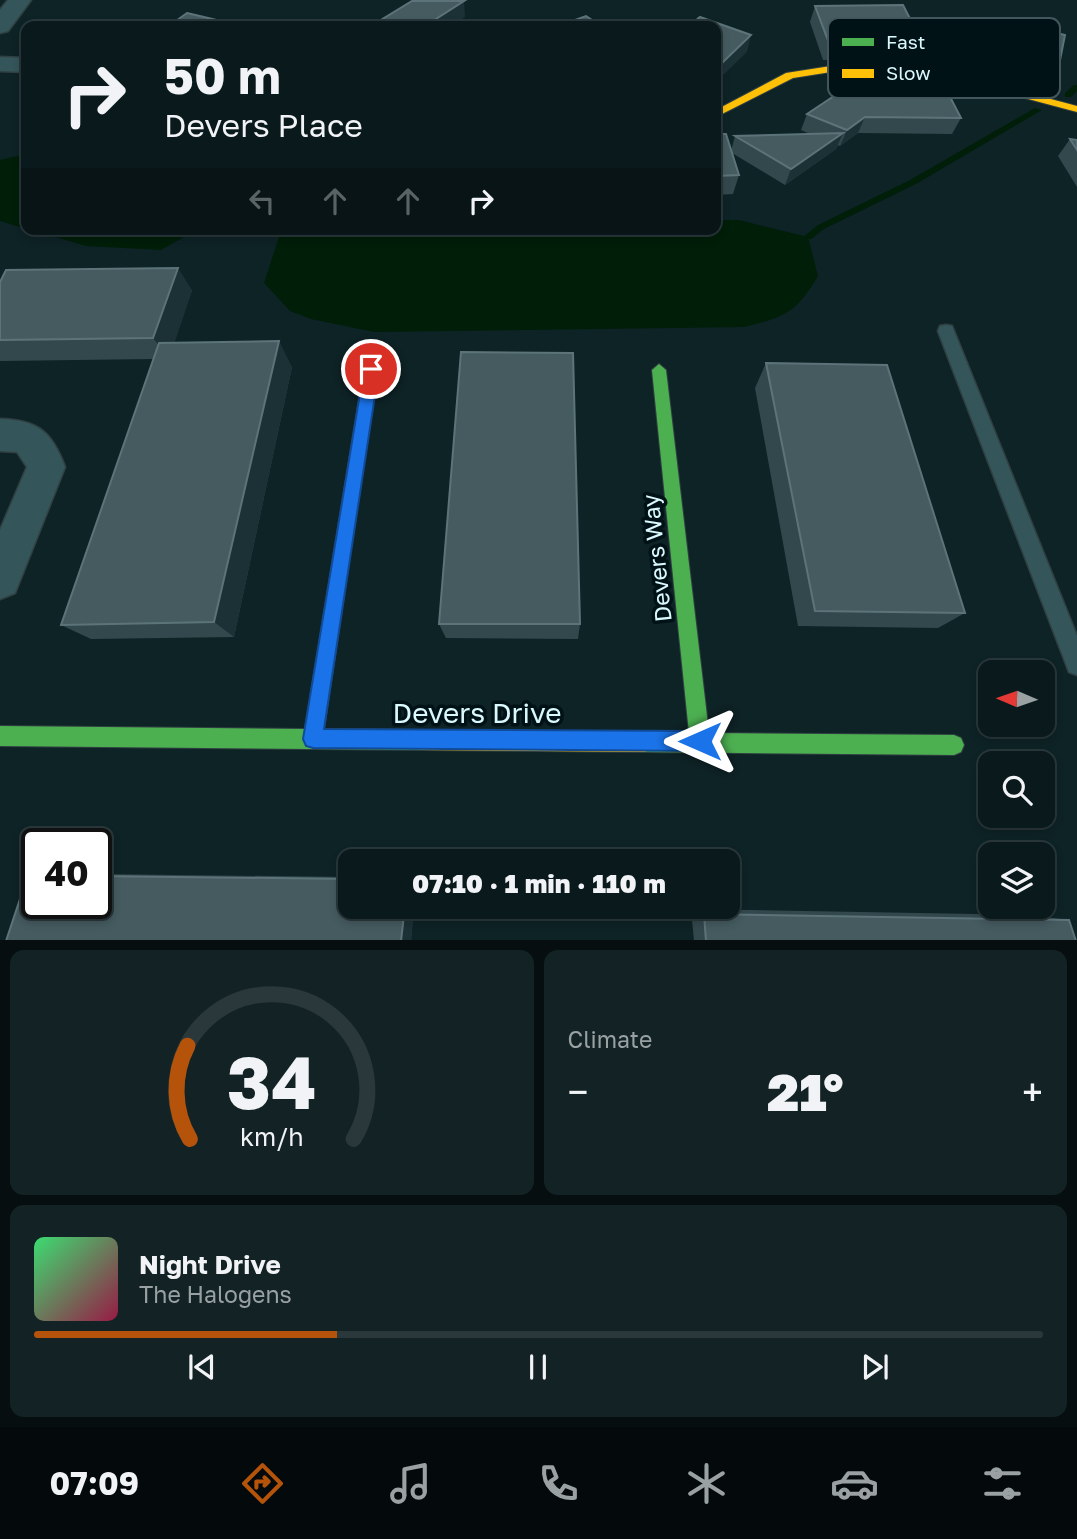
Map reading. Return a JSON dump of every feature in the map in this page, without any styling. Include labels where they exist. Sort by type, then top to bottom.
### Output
[{"type":"street","points":[[0,26],[20,0]]},
{"type":"street","points":[[0,64],[21,65]]},
{"type":"street","points":[[721,111],[790,75],[828,69]]},
{"type":"street","points":[[1038,98],[1077,109]]},
{"type":"street","points":[[313,739],[371,369]]},
{"type":"street","name":"Devers Way","points":[[659,370],[700,741]]},
{"type":"street","points":[[0,435],[17,436],[36,444],[40,447],[46,467],[0,579]]},
{"type":"street","name":"Devers Drive","points":[[0,736],[954,745]]},
{"type":"lane","points":[[946,331],[1077,664]]},
{"type":"shaded area","points":[[21,155],[21,227],[0,221],[0,160]]},
{"type":"shaded area","points":[[721,220],[739,220],[808,237],[818,276],[803,298],[788,312],[745,327],[374,332],[311,319],[290,311],[264,283],[279,237],[721,235]]},
{"type":"shaded area","points":[[48,235],[187,235],[161,250],[86,246]]},
{"type":"building","points":[[412,1],[464,1],[433,21],[379,21]]},
{"type":"building","points":[[903,5],[910,18],[828,18],[828,40],[815,6]]},
{"type":"building","points":[[187,13],[221,21],[176,21]]},
{"type":"building","points":[[586,16],[594,21],[572,21]]},
{"type":"building","points":[[700,17],[711,21],[695,21]]},
{"type":"building","points":[[721,24],[751,35],[721,64]]},
{"type":"building","points":[[1060,34],[1065,35],[1060,60]]},
{"type":"building","points":[[831,98],[951,98],[961,118],[865,117],[847,130],[807,114]]},
{"type":"building","points":[[843,133],[791,169],[735,136]]},
{"type":"building","points":[[721,134],[726,134],[739,175],[721,176]]},
{"type":"building","points":[[1070,139],[1077,140],[1077,150]]},
{"type":"building","points":[[178,268],[153,338],[0,340],[0,282],[6,270]]},
{"type":"building","points":[[279,341],[214,622],[61,625],[159,343]]},
{"type":"building","points":[[461,352],[573,353],[580,624],[439,624]]},
{"type":"building","points":[[766,363],[887,365],[965,613],[815,611]]},
{"type":"building","points":[[112,876],[338,879],[338,919],[404,919],[401,940],[6,940],[21,896],[21,919],[112,919]]},
{"type":"building","points":[[740,915],[1069,920],[1076,940],[706,940],[704,919],[740,919]]},
{"type":"waterway","points":[[1068,95],[1077,87]]},
{"type":"waterway","points":[[808,237],[821,227],[913,182],[1038,110]]},
{"type":"traffic: fast","points":[[313,739],[371,369]]},
{"type":"traffic: fast","points":[[659,370],[700,741]]},
{"type":"traffic: fast","points":[[0,736],[422,740]]},
{"type":"traffic: fast","points":[[645,742],[954,745]]},
{"type":"traffic: slow","points":[[721,111],[790,75],[828,69]]},
{"type":"traffic: slow","points":[[1036,98],[1077,109]]},
{"type":"traffic: slow","points":[[422,740],[645,742]]},
{"type":"route","points":[[371,369],[313,739],[700,741]]}]
